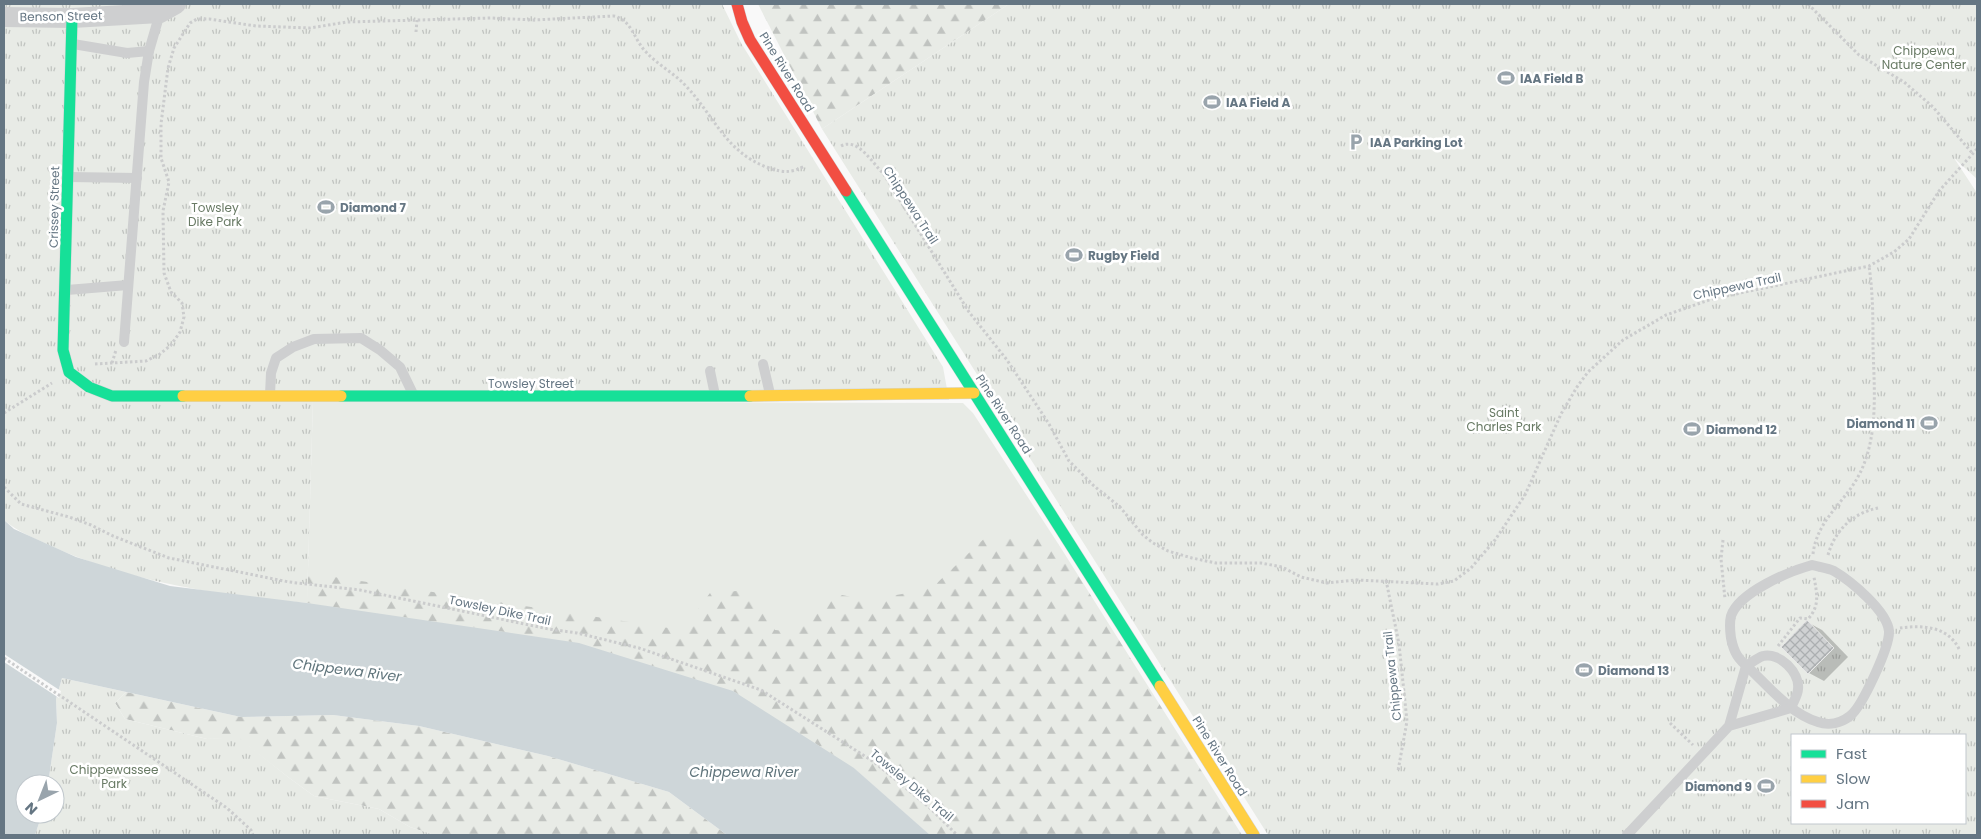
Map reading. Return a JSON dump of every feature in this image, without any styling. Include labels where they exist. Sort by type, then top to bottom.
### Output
[{"type":"street","name":"Pine River Road","points":[[737,4],[750,40],[1254,835]]},
{"type":"street","name":"Benson Street","points":[[4,17],[72,18],[168,8]]},
{"type":"street","name":"Crissey Street","points":[[69,372],[63,350],[72,18]]},
{"type":"street","name":"Towsley Street","points":[[69,372],[88,387],[112,396],[770,396],[974,394]]},
{"type":"lane","points":[[124,342],[140,126],[149,51],[168,8]]},
{"type":"lane","points":[[71,44],[128,53],[149,51]]},
{"type":"lane","points":[[68,177],[137,178]]},
{"type":"lane","points":[[66,290],[128,285]]},
{"type":"lane","points":[[270,396],[271,373],[276,358],[293,347],[314,339],[361,338],[380,350],[400,367],[414,396]]},
{"type":"lane","points":[[763,364],[770,396]]},
{"type":"lane","points":[[710,371],[715,396]]},
{"type":"lane","points":[[1812,565],[1825,568],[1832,570],[1850,582],[1870,600],[1884,617],[1889,630],[1884,654],[1859,706],[1852,715],[1841,722],[1829,724],[1818,722],[1791,708],[1746,666],[1734,652],[1729,627],[1731,614],[1752,592],[1798,569],[1812,565]]},
{"type":"lane","points":[[1627,835],[1729,726],[1746,666],[1764,656],[1780,659],[1796,674],[1798,689],[1791,708]]},
{"type":"lane","points":[[1729,726],[1791,708]]},
{"type":"path","points":[[1808,4],[1859,55],[1904,82],[1933,107],[1973,154]]},
{"type":"path","name":"Chippewa Trail","points":[[4,413],[76,367],[146,361],[166,349],[180,332],[184,318],[182,303],[171,292],[164,273],[163,211],[169,182],[161,158],[161,124],[168,68],[174,48],[190,23],[197,19],[256,26],[310,28],[347,22],[491,18],[534,20],[614,16],[623,18],[646,53],[686,85],[718,130],[741,153],[757,164],[792,172],[805,167],[845,144],[854,144],[883,173],[969,312],[1007,360],[1049,424],[1069,461],[1094,486],[1120,507],[1143,535],[1168,551],[1192,558],[1216,563],[1282,567],[1301,577],[1327,584],[1356,580],[1438,584],[1454,581],[1471,568],[1495,540],[1524,495],[1561,414],[1576,387],[1595,366],[1634,332],[1666,315],[1712,299],[1869,266],[1894,252],[1910,238],[1939,191],[1977,149]]},
{"type":"path","points":[[416,32],[417,20]]},
{"type":"path","points":[[1770,657],[1800,618],[1808,619],[1817,605],[1818,596],[1812,565],[1816,541],[1832,510],[1859,475],[1870,443],[1874,395],[1872,287],[1869,266]]},
{"type":"path","name":"Towsley Dike Trail","points":[[4,486],[21,504],[91,525],[168,558],[289,582],[360,590],[577,634],[639,648],[761,690],[874,762],[930,808],[957,835]]},
{"type":"path","points":[[1825,568],[1829,551],[1845,525],[1855,515],[1866,510],[1878,508]]},
{"type":"path","points":[[1724,540],[1721,548],[1721,559],[1729,627]]},
{"type":"path","name":"Chippewa Trail","points":[[1386,580],[1399,644],[1406,720],[1398,771]]},
{"type":"path","points":[[1889,630],[1907,627],[1935,629],[1945,632],[1954,639],[1958,648]]},
{"type":"path","points":[[4,658],[227,808],[251,830],[253,835]]},
{"type":"path","points":[[1670,723],[1703,754]]},
{"type":"green space","name":"Towsley Dike Park","points":[[4,4],[722,4],[741,43],[943,367],[949,400],[313,401],[307,603],[241,596],[144,578],[112,569],[51,546],[4,520]]},
{"type":"green space","points":[[758,4],[1009,4],[822,129]]},
{"type":"green space","name":"Saint Charles Park","points":[[1009,4],[1977,4],[1977,179],[1954,158],[1977,193],[1977,835],[1268,835],[822,129]]},
{"type":"green space","points":[[313,401],[963,403],[973,413],[1059,545],[930,835],[854,768],[307,603]]},
{"type":"green space","points":[[1035,534],[1059,545],[1242,835],[930,835],[854,768],[733,691],[579,643],[307,603],[308,573],[682,630],[710,593],[737,591],[762,606],[775,630],[797,632],[813,608],[842,595],[867,600],[902,594],[936,584],[988,535]]},
{"type":"green space","name":"Chippewassee Park","points":[[62,678],[126,692],[115,703],[125,719],[207,739],[238,737],[314,796],[379,809],[410,827],[434,835],[35,835],[39,824],[65,824],[65,774],[49,774],[57,723],[56,699]]},
{"type":"green space","points":[[126,692],[241,717],[333,715],[419,726],[548,756],[669,792],[727,835],[434,835],[410,827],[379,809],[314,796],[238,738],[207,739],[125,719],[115,703]]},
{"type":"water","name":"Chippewa River","points":[[4,520],[14,529],[76,557],[170,586],[307,603],[579,643],[733,691],[854,768],[930,835],[727,835],[669,792],[548,756],[419,726],[333,715],[241,717],[62,678],[56,699],[57,723],[49,774],[15,774],[15,824],[39,824],[35,835],[4,835]]},
{"type":"pier","points":[[4,654],[61,691],[59,698],[4,662]]},
{"type":"building","points":[[1807,620],[1834,648],[1808,674],[1781,647]]},
{"type":"traffic: fast","points":[[72,18],[63,350],[69,372],[89,387],[112,396],[183,396]]},
{"type":"traffic: fast","points":[[846,191],[1160,686]]},
{"type":"traffic: fast","points":[[341,396],[750,396]]},
{"type":"traffic: slow","points":[[750,396],[974,393]]},
{"type":"traffic: slow","points":[[183,396],[341,396]]},
{"type":"traffic: slow","points":[[1160,686],[1254,835]]},
{"type":"traffic: jam","points":[[737,4],[750,40],[846,191]]},
{"type":"place","name":"IAA Field B","points":[[1506,78]]},
{"type":"place","name":"IAA Field A","points":[[1212,102]]},
{"type":"place","name":"IAA Parking Lot","points":[[1356,142]]},
{"type":"place","name":"Diamond 7","points":[[326,207]]},
{"type":"place","name":"Rugby Field","points":[[1074,255]]},
{"type":"place","name":"Diamond 11","points":[[1929,423]]},
{"type":"place","name":"Diamond 12","points":[[1692,429]]},
{"type":"place","name":"Diamond 13","points":[[1584,670]]},
{"type":"place","name":"Diamond 9","points":[[1766,786]]},
{"type":"park label","name":"Chippewa Nature Center","points":[[1924,57]]}]
